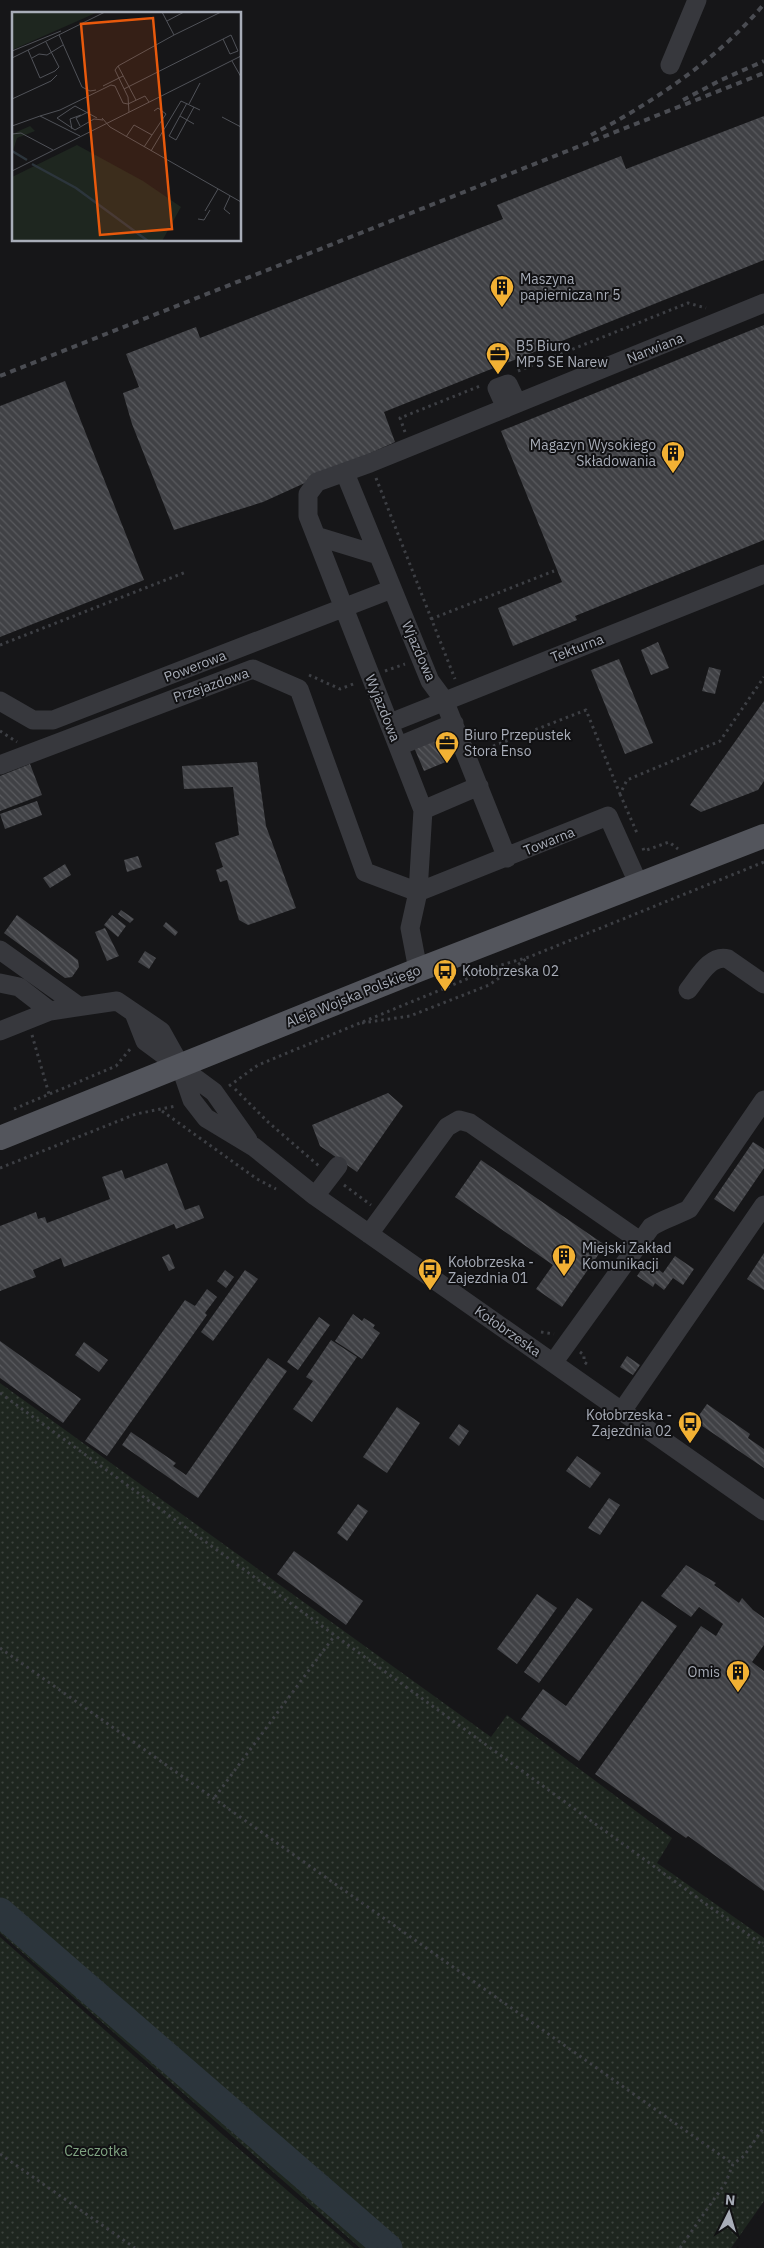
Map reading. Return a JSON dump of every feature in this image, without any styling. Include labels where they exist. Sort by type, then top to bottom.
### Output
[{"type":"main road","name":"Aleja Wojska Polskiego","points":[[0,1138],[418,970],[686,868],[764,836]]},
{"type":"street","points":[[670,65],[696,0]]},
{"type":"street","name":"Narwiana","points":[[345,473],[764,303]]},
{"type":"street","name":"Wyjazdowa","points":[[345,473],[317,482],[308,494],[308,516],[423,810],[418,892],[410,928],[418,970]]},
{"type":"street","name":"Wjazdowa","points":[[345,473],[430,681],[452,697],[454,723],[507,858]]},
{"type":"street","points":[[316,536],[378,554]]},
{"type":"street","name":"Tekturna","points":[[390,723],[764,574]]},
{"type":"street","name":"Powerowa","points":[[0,701],[33,720],[53,720],[392,589]]},
{"type":"street","name":"Przejazdowa","points":[[0,765],[254,669],[299,689],[365,872],[418,892]]},
{"type":"street","points":[[399,746],[454,723]]},
{"type":"street","points":[[423,810],[479,786]]},
{"type":"street","name":"Towarna","points":[[418,892],[608,816],[639,885]]},
{"type":"street","points":[[0,950],[77,1005]]},
{"type":"street","points":[[688,990],[711,962],[722,957],[728,958],[764,984]]},
{"type":"street","points":[[0,983],[18,987],[50,1011]]},
{"type":"street","points":[[0,1031],[50,1011],[77,1005],[117,1001],[161,1031],[180,1065]]},
{"type":"street","points":[[134,1013],[145,1041]]},
{"type":"street","name":"Kołobrzeska","points":[[145,1041],[180,1065],[214,1092],[254,1147],[315,1196],[764,1512]]},
{"type":"street","points":[[553,1363],[651,1227],[663,1219],[677,1216],[689,1209],[764,1100]]},
{"type":"street","points":[[369,1234],[447,1127],[452,1122],[459,1120],[521,1151],[640,1241]]},
{"type":"street","points":[[315,1196],[335,1170]]},
{"type":"street","points":[[622,1411],[764,1205]]},
{"type":"path","points":[[509,374],[688,303],[714,311],[719,322]]},
{"type":"path","points":[[408,439],[400,418],[482,385]]},
{"type":"path","points":[[370,463],[431,619],[452,697]]},
{"type":"path","points":[[431,619],[554,571]]},
{"type":"path","points":[[0,645],[186,572]]},
{"type":"path","points":[[620,794],[627,780],[720,741],[764,677]]},
{"type":"path","points":[[480,742],[483,750],[586,710],[637,835]]},
{"type":"path","points":[[641,843],[644,851],[670,842],[678,848],[694,889]]},
{"type":"path","points":[[383,1214],[335,1170],[287,1139],[249,1104],[232,1085],[258,1065],[355,1024],[502,965],[529,957],[764,862]]},
{"type":"path","points":[[355,1024],[410,1016],[489,985],[529,957]]},
{"type":"path","points":[[28,1020],[49,1094]]},
{"type":"path","points":[[8,1112],[116,1066],[126,1052],[145,1041]]},
{"type":"path","points":[[0,1168],[136,1114],[170,1109]]},
{"type":"path","points":[[539,1331],[551,1332],[584,1355],[584,1362],[588,1366]]},
{"type":"path","points":[[0,1393],[764,1946]]},
{"type":"path","points":[[215,1797],[335,1635]]},
{"type":"path","points":[[0,1648],[215,1797],[733,2164]]},
{"type":"path","points":[[680,2248],[726,2182],[733,2164],[744,2156],[764,2127]]},
{"type":"path","points":[[0,2154],[134,2248]]},
{"type":"green space","points":[[0,1383],[491,1737],[507,1715],[672,1838],[657,1863],[764,1938],[764,2201],[731,2248],[360,2248],[0,1933]]},
{"type":"green space","name":"Czeczotka","points":[[0,1937],[223,2135],[354,2248],[0,2248]]},
{"type":"building","name":"Maszyna papiernicza nr 5","points":[[764,116],[764,260],[384,412],[395,442],[263,502],[174,530],[132,424],[123,393],[139,387],[126,354],[196,327],[200,338],[503,219],[497,205],[621,156],[626,169]]},
{"type":"building","name":"Magazyn Wysokiego Składowania","points":[[764,325],[764,540],[575,616],[577,620],[513,646],[498,608],[562,582],[501,431]]},
{"type":"building","points":[[65,381],[144,580],[0,637],[0,406]]},
{"type":"building","points":[[658,642],[669,668],[651,675],[641,650]]},
{"type":"building","points":[[619,659],[653,743],[625,754],[591,670]]},
{"type":"building","points":[[709,667],[721,670],[715,694],[702,691]]},
{"type":"building","points":[[764,701],[764,781],[758,790],[701,812],[690,805]]},
{"type":"building","points":[[437,735],[448,761],[424,771],[413,745]]},
{"type":"building","points":[[257,762],[266,826],[296,908],[248,925],[239,920],[227,880],[220,882],[216,870],[223,867],[215,843],[239,835],[233,787],[184,789],[182,766]]},
{"type":"building","points":[[30,764],[42,795],[0,811],[0,776]]},
{"type":"building","points":[[37,801],[42,815],[5,829],[0,814]]},
{"type":"building","points":[[138,856],[142,867],[127,872],[124,860]]},
{"type":"building","points":[[65,864],[71,875],[50,888],[43,878]]},
{"type":"building","points":[[121,910],[134,919],[130,923],[118,914]]},
{"type":"building","points":[[17,915],[78,960],[79,967],[72,977],[65,978],[4,933]]},
{"type":"building","points":[[112,915],[126,926],[118,937],[104,925]]},
{"type":"building","points":[[166,922],[178,932],[175,936],[163,926]]},
{"type":"building","points":[[105,928],[119,956],[107,961],[95,932]]},
{"type":"building","points":[[145,951],[156,958],[149,969],[138,962]]},
{"type":"building","points":[[388,1093],[403,1106],[357,1172],[320,1146],[312,1125]]},
{"type":"building","points":[[753,1142],[764,1149],[764,1168],[734,1212],[714,1199]]},
{"type":"building","points":[[481,1160],[605,1245],[562,1307],[536,1289],[553,1265],[455,1197]]},
{"type":"building","points":[[167,1163],[185,1210],[199,1205],[204,1218],[176,1229],[174,1224],[64,1267],[61,1258],[33,1270],[36,1277],[0,1291],[0,1226],[36,1212],[38,1219],[45,1217],[47,1223],[110,1199],[102,1177],[122,1170],[125,1179]]},
{"type":"building","points":[[764,1253],[764,1290],[747,1279]]},
{"type":"building","points":[[169,1254],[175,1268],[169,1271],[162,1257]]},
{"type":"building","points":[[675,1256],[694,1269],[683,1285],[673,1278],[664,1290],[655,1283],[653,1287],[637,1276],[647,1261],[663,1273]]},
{"type":"building","points":[[225,1270],[234,1277],[226,1288],[217,1281]]},
{"type":"building","points":[[245,1270],[258,1279],[213,1341],[201,1332]]},
{"type":"building","points":[[207,1289],[217,1297],[205,1313],[207,1315],[107,1456],[85,1441],[185,1300],[195,1306]]},
{"type":"building","points":[[353,1314],[362,1321],[364,1318],[375,1325],[373,1328],[380,1333],[362,1359],[335,1341]]},
{"type":"building","points":[[319,1317],[330,1325],[298,1370],[287,1362]]},
{"type":"building","points":[[331,1340],[357,1357],[312,1422],[293,1409],[313,1381],[306,1377]]},
{"type":"building","points":[[0,1341],[81,1399],[63,1423],[0,1378]]},
{"type":"building","points":[[84,1342],[108,1360],[99,1372],[75,1355]]},
{"type":"building","points":[[627,1356],[640,1365],[633,1375],[620,1367]]},
{"type":"building","points":[[268,1358],[287,1371],[198,1498],[122,1445],[131,1432],[176,1463],[173,1466],[186,1475]]},
{"type":"building","points":[[707,1404],[750,1434],[748,1438],[764,1449],[764,1468],[695,1421]]},
{"type":"building","points":[[397,1407],[420,1423],[387,1473],[363,1457]]},
{"type":"building","points":[[459,1424],[469,1431],[459,1446],[449,1438]]},
{"type":"building","points":[[577,1456],[601,1473],[590,1488],[566,1471]]},
{"type":"building","points":[[609,1498],[620,1505],[600,1535],[588,1528]]},
{"type":"building","points":[[358,1504],[368,1511],[347,1541],[337,1533]]},
{"type":"building","points":[[294,1551],[363,1601],[346,1625],[277,1574]]},
{"type":"building","points":[[686,1565],[716,1583],[714,1585],[739,1603],[742,1598],[764,1618],[764,1645],[752,1662],[764,1671],[764,1891],[688,1836],[686,1838],[595,1774],[701,1626],[716,1636],[723,1624],[699,1607],[691,1617],[661,1596]]},
{"type":"building","points":[[537,1594],[557,1608],[517,1664],[497,1649]]},
{"type":"building","points":[[577,1598],[593,1609],[539,1683],[524,1672]]},
{"type":"building","points":[[642,1601],[677,1626],[579,1761],[521,1719],[543,1689],[566,1706]]},
{"type":"waterway","name":"Czeczotka","points":[[0,1912],[388,2248]]},
{"type":"railway","points":[[591,135],[639,108],[706,61],[727,43],[764,4]]},
{"type":"railway","points":[[683,100],[721,80],[764,61]]},
{"type":"railway","points":[[0,376],[764,73]]},
{"type":"place","name":"Maszyna papiernicza nr 5","points":[[502,308]]},
{"type":"place","name":"B5 Biuro MP5 SE Narew","points":[[498,375]]},
{"type":"place","name":"Magazyn Wysokiego Składowania","points":[[673,474]]},
{"type":"place","name":"Biuro Przepustek Stora Enso","points":[[447,764]]},
{"type":"place","name":"Kołobrzeska 02","points":[[445,992]]},
{"type":"place","name":"Miejski Zakład Komunikacji","points":[[564,1277]]},
{"type":"place","name":"Kołobrzeska - Zajezdnia 01","points":[[430,1291]]},
{"type":"place","name":"Kołobrzeska - Zajezdnia 02","points":[[690,1444]]},
{"type":"place","name":"Omis","points":[[738,1693]]}]
